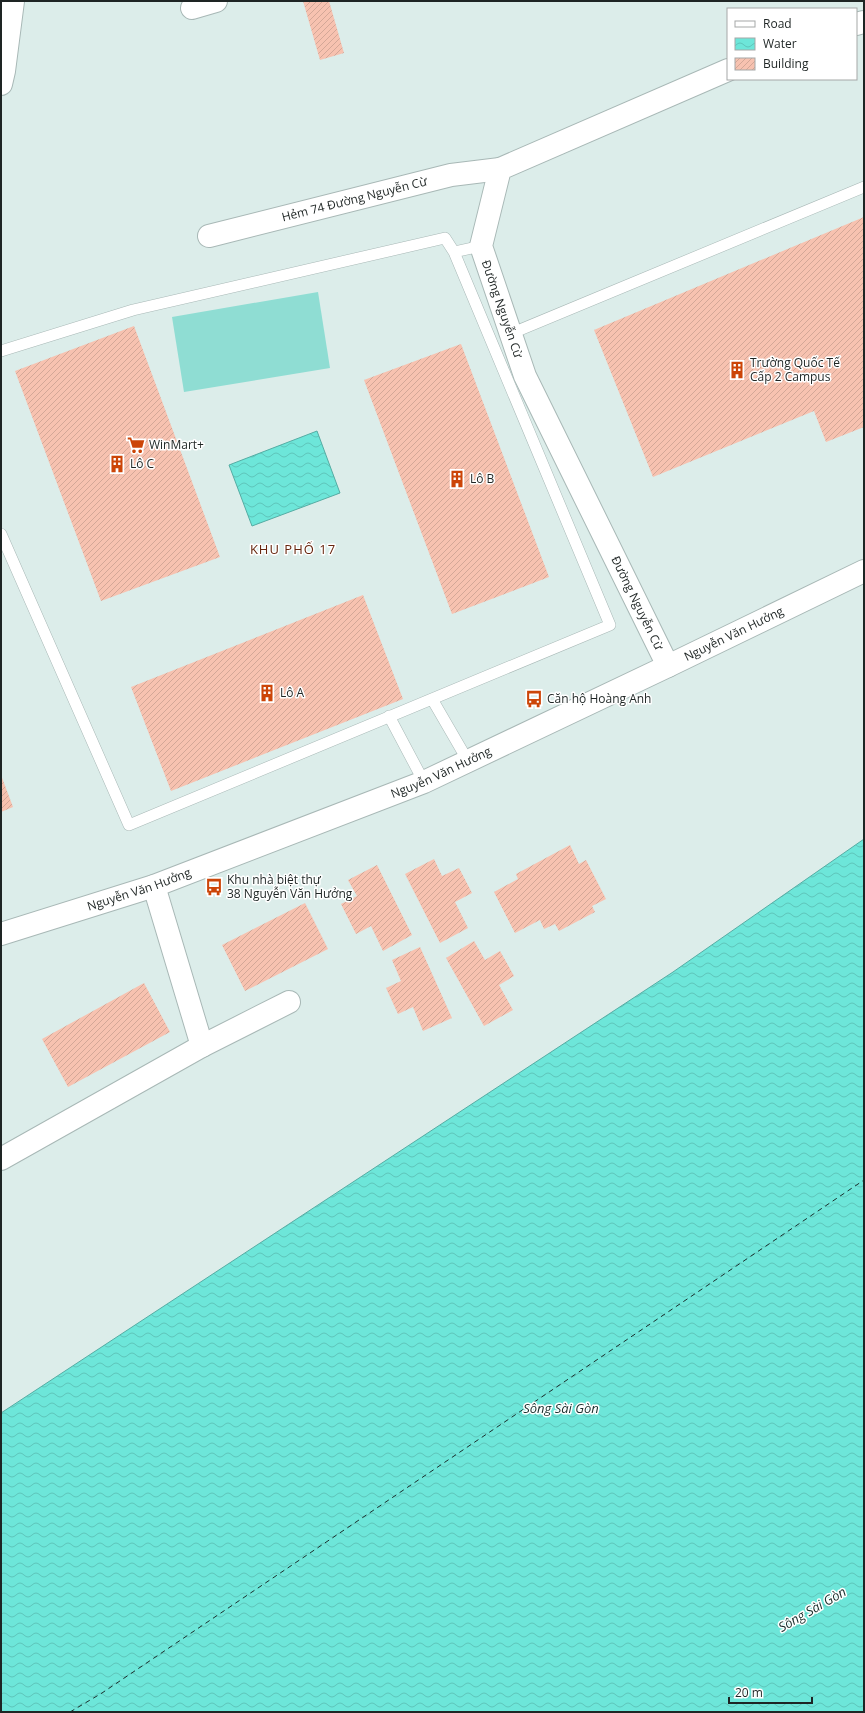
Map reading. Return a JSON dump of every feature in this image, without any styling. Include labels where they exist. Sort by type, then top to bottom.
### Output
[{"type":"street","points":[[1,84],[13,1]]},
{"type":"street","points":[[192,8],[216,1]]},
{"type":"street","points":[[500,169],[727,70]]},
{"type":"street","name":"Hẻm 74 Đường Nguyễn Cừ","points":[[209,236],[451,175],[500,169]]},
{"type":"street","name":"Đường Nguyễn Cừ","points":[[500,169],[480,246],[525,376],[668,666]]},
{"type":"street","name":"Nguyễn Văn Hưởng","points":[[1,934],[154,886],[424,782],[864,571]]},
{"type":"street","points":[[154,886],[202,1046]]},
{"type":"street","points":[[1,1159],[202,1046],[289,1002]]},
{"type":"lane","points":[[510,334],[864,186]]},
{"type":"lane","points":[[1,351],[134,310],[445,238],[454,252],[610,625],[129,826],[1,534]]},
{"type":"lane","points":[[454,252],[480,246]]},
{"type":"lane","points":[[432,699],[468,761]]},
{"type":"lane","points":[[390,716],[424,782]]},
{"type":"shaded area","points":[[318,292],[330,368],[184,392],[172,317]]},
{"type":"water","points":[[317,431],[340,493],[252,526],[229,465]]},
{"type":"water","name":"Sông Sài Gòn","points":[[864,839],[864,1712],[1,1712],[1,1413],[673,972]]},
{"type":"building","points":[[303,1],[329,1],[344,53],[320,60]]},
{"type":"building","name":"Trường Quốc Tế Cấp 2 Campus","points":[[864,217],[864,427],[826,442],[814,411],[653,477],[594,330]]},
{"type":"building","name":"Lô C","points":[[134,326],[220,557],[101,601],[15,371]]},
{"type":"building","name":"Lô B","points":[[461,344],[549,577],[452,614],[364,380]]},
{"type":"building","name":"Lô A","points":[[363,595],[403,699],[171,791],[131,687]]},
{"type":"building","points":[[1,775],[13,807],[1,812]]},
{"type":"building","points":[[570,845],[579,864],[586,860],[606,899],[592,906],[595,912],[559,931],[555,924],[544,929],[540,920],[515,933],[494,892],[518,879],[516,874]]},
{"type":"building","points":[[434,859],[442,876],[459,868],[472,893],[455,902],[468,928],[440,943],[405,874]]},
{"type":"building","points":[[377,865],[412,935],[383,951],[371,926],[356,934],[341,904],[357,896],[348,880]]},
{"type":"building","points":[[305,903],[328,949],[245,991],[222,945]]},
{"type":"building","points":[[474,941],[485,960],[500,951],[514,976],[499,985],[513,1010],[484,1026],[446,958]]},
{"type":"building","points":[[420,947],[452,1018],[423,1031],[413,1007],[398,1014],[386,988],[401,981],[392,960]]},
{"type":"building","points":[[144,983],[170,1032],[68,1087],[42,1039]]},
{"type":"ferry route","points":[[70,1712],[102,1693],[864,1180]]},
{"type":"place","name":"Trường Quốc Tế Cấp 2 Campus","points":[[737,370]]},
{"type":"place","name":"WinMart+","points":[[136,445]]},
{"type":"place","name":"Lô C","points":[[117,464]]},
{"type":"place","name":"Lô B","points":[[457,479]]},
{"type":"place","name":"Lô A","points":[[267,693]]},
{"type":"place","name":"Căn hộ Hoàng Anh","points":[[534,699]]},
{"type":"place","name":"Khu nhà biệt thự 38 Nguyễn Văn Hưởng","points":[[214,887]]},
{"type":"district","name":"KHU PHỐ 17","points":[[293,549]]}]
